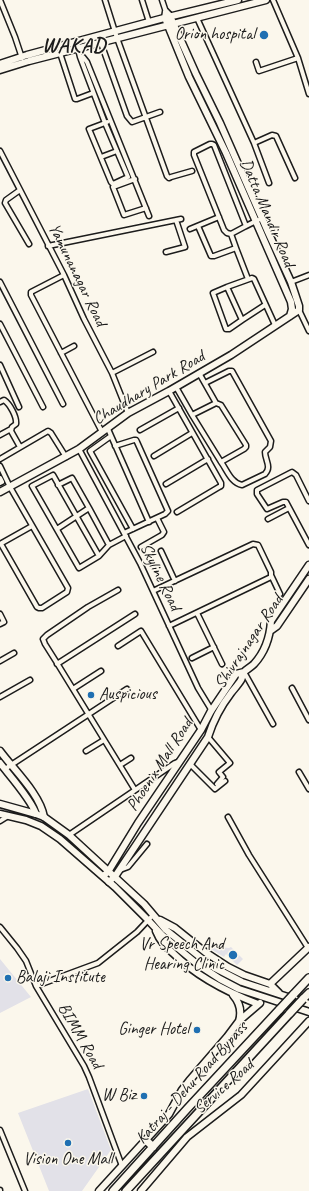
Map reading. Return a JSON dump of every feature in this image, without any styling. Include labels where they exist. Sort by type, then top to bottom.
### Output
[{"type":"highway","name":"Katraj - Dehu Road Bypass","points":[[113,1191],[309,978]]},
{"type":"highway","name":"Katraj - Dehu Road Bypass","points":[[126,1191],[309,993]]},
{"type":"highway","points":[[146,1140],[153,1147]]},
{"type":"main road","points":[[0,70],[22,60],[149,22],[167,15],[238,0]]},
{"type":"main road","points":[[0,64],[78,49],[257,1],[266,0]]},
{"type":"main road","name":"Datta Mandir Road","points":[[167,15],[189,77],[226,153],[291,302],[292,309],[290,316]]},
{"type":"main road","name":"Datta Mandir Road","points":[[171,25],[220,123],[291,282],[299,310]]},
{"type":"main road","points":[[290,316],[299,310]]},
{"type":"main road","name":"Chaudhary Park Road","points":[[0,492],[79,449],[128,413],[231,355],[274,325],[290,316]]},
{"type":"main road","points":[[270,631],[271,621],[309,565]]},
{"type":"main road","name":"Shivrajnagar Road","points":[[214,720],[230,694],[241,680],[244,672],[253,666],[260,657],[270,631],[277,626],[308,583]]},
{"type":"main road","name":"Phoenix Mall Road","points":[[102,876],[108,872],[138,823],[201,730],[211,710],[236,674],[244,672]]},
{"type":"main road","name":"Phoenix Mall Road","points":[[109,882],[119,870],[208,737],[214,720]]},
{"type":"main road","points":[[0,751],[35,795],[44,817]]},
{"type":"main road","points":[[0,763],[35,809],[36,814]]},
{"type":"main road","points":[[0,804],[44,817],[69,835],[144,904],[166,930],[189,949],[224,973],[242,982],[309,1004]]},
{"type":"main road","points":[[0,814],[26,820],[41,826],[60,839],[109,882],[162,935],[196,964],[239,989],[307,1011],[309,1020]]},
{"type":"main road","points":[[156,917],[154,927],[159,940],[180,960],[212,983],[231,993],[258,1004]]},
{"type":"main road","points":[[156,917],[175,928],[205,952],[228,967],[244,975],[270,984],[282,995]]},
{"type":"main road","points":[[270,984],[308,947]]},
{"type":"main road","points":[[231,993],[240,1006],[241,1016],[239,1021]]},
{"type":"main road","name":"Service Road","points":[[99,1191],[169,1114],[179,1095],[189,1081],[239,1021],[266,998]]},
{"type":"main road","name":"Service Road","points":[[140,1191],[187,1137],[241,1095],[309,1020]]},
{"type":"street","points":[[0,0],[15,37],[22,60]]},
{"type":"street","points":[[105,0],[117,38],[167,176],[169,178],[192,171]]},
{"type":"street","points":[[142,0],[149,22]]},
{"type":"street","points":[[162,0],[167,15]]},
{"type":"street","points":[[273,0],[298,58],[309,94]]},
{"type":"street","points":[[197,18],[254,143],[269,183]]},
{"type":"street","points":[[101,42],[127,116],[132,122],[160,112]]},
{"type":"street","points":[[78,49],[93,93],[105,123],[117,152],[128,177],[113,184],[90,129],[105,123],[112,121]]},
{"type":"street","points":[[60,53],[76,99],[93,93]]},
{"type":"street","points":[[80,57],[83,57],[88,62],[149,216]]},
{"type":"street","points":[[256,62],[259,71],[298,58]]},
{"type":"street","points":[[254,143],[272,135],[276,136],[295,178]]},
{"type":"street","points":[[246,226],[214,145],[212,144],[196,151],[194,154],[225,232],[231,234],[262,218]]},
{"type":"street","name":"Yamunanagar Road","points":[[0,151],[112,373],[128,413]]},
{"type":"street","points":[[101,157],[117,152]]},
{"type":"street","points":[[135,179],[114,187],[124,215],[146,208]]},
{"type":"street","points":[[20,190],[6,200],[5,203],[29,244]]},
{"type":"street","points":[[190,229],[219,218]]},
{"type":"street","points":[[48,246],[178,220],[185,247],[166,252]]},
{"type":"street","points":[[198,226],[211,256],[236,248]]},
{"type":"street","points":[[231,234],[248,279]]},
{"type":"street","points":[[291,282],[309,275]]},
{"type":"street","points":[[64,276],[30,294],[61,354],[105,430],[111,436],[149,522]]},
{"type":"street","points":[[265,305],[228,329],[224,327],[213,293],[227,286],[248,279],[254,279],[274,325]]},
{"type":"street","points":[[0,282],[63,404]]},
{"type":"street","points":[[227,286],[242,320]]},
{"type":"street","points":[[299,310],[309,331]]},
{"type":"street","points":[[0,324],[43,407]]},
{"type":"street","points":[[61,354],[74,346]]},
{"type":"street","points":[[112,373],[153,352]]},
{"type":"street","points":[[0,365],[19,407]]},
{"type":"street","points":[[176,387],[234,481],[242,485],[265,474],[268,471],[268,466],[264,455],[270,447],[270,441],[232,371],[228,371],[204,383]]},
{"type":"street","points":[[199,373],[216,403],[221,405],[246,445],[246,448],[221,462]]},
{"type":"street","points":[[169,391],[221,481],[221,486],[177,512]]},
{"type":"street","points":[[0,402],[4,400],[8,403],[16,420],[16,424],[11,429],[0,435]]},
{"type":"street","points":[[192,415],[216,403]]},
{"type":"street","points":[[140,430],[178,408]]},
{"type":"street","points":[[11,429],[20,447]]},
{"type":"street","points":[[0,453],[1,459],[48,431],[51,433],[66,456]]},
{"type":"street","points":[[154,456],[192,433]]},
{"type":"street","points":[[111,436],[90,451],[133,529]]},
{"type":"street","points":[[53,475],[32,486],[79,568],[99,556],[109,545],[133,529],[167,513],[167,509],[136,440],[116,446]]},
{"type":"street","name":"Skyline Road","points":[[79,449],[140,563],[198,688],[211,710],[214,720]]},
{"type":"street","points":[[166,484],[208,459]]},
{"type":"street","points":[[0,466],[10,487],[68,588],[67,592],[42,608],[37,607],[1,544],[32,526]]},
{"type":"street","points":[[48,466],[99,556]]},
{"type":"street","points":[[308,542],[286,502],[284,501],[268,509],[257,494],[257,490],[292,472],[296,475],[309,501]]},
{"type":"street","points":[[0,478],[2,482],[0,483]]},
{"type":"street","points":[[58,485],[72,478],[109,545]]},
{"type":"street","points":[[57,529],[89,508]]},
{"type":"street","points":[[268,519],[289,508]]},
{"type":"street","points":[[141,547],[162,535],[164,532],[157,518]]},
{"type":"street","points":[[153,591],[256,544],[259,547],[280,594]]},
{"type":"street","points":[[161,551],[175,581]]},
{"type":"street","points":[[169,626],[268,579],[272,575]]},
{"type":"street","points":[[118,590],[88,607],[45,637],[44,641],[135,790]]},
{"type":"street","points":[[197,613],[222,664]]},
{"type":"street","points":[[0,614],[4,622],[0,624]]},
{"type":"street","points":[[57,664],[135,614]]},
{"type":"street","points":[[118,646],[141,631],[201,730]]},
{"type":"street","points":[[192,658],[214,647]]},
{"type":"street","points":[[0,661],[14,654]]},
{"type":"street","points":[[73,689],[101,671]]},
{"type":"street","points":[[244,672],[273,724]]},
{"type":"street","points":[[0,697],[30,680]]},
{"type":"street","points":[[292,688],[309,720]]},
{"type":"street","points":[[5,769],[127,689]]},
{"type":"street","points":[[208,737],[230,762],[219,772],[223,777],[217,784]]},
{"type":"street","points":[[86,752],[104,740]]},
{"type":"street","points":[[120,765],[132,758]]},
{"type":"street","points":[[69,835],[175,762],[180,761]]},
{"type":"street","points":[[190,764],[214,789],[225,781]]},
{"type":"street","points":[[299,772],[309,789]]},
{"type":"street","points":[[0,821],[8,816]]},
{"type":"street","points":[[228,817],[308,947]]},
{"type":"street","points":[[119,870],[128,867],[147,844]]},
{"type":"street","points":[[36,986],[98,963],[137,932],[148,920],[156,917]]},
{"type":"street","name":"BIMM Road","points":[[0,927],[26,961],[36,986],[84,1066],[122,1166]]},
{"type":"street","points":[[0,1130],[25,1191]]},
{"type":"shaded area","name":"Vr Speech And Hearing Clinic","points":[[210,946],[231,947],[243,959],[237,965],[226,954],[224,957],[209,948]]},
{"type":"shaded area","name":"Balaji Institute","points":[[0,959],[31,997],[0,1013]]},
{"type":"shaded area","name":"Vision One Mall","points":[[88,1089],[111,1150],[82,1191],[49,1191],[18,1113]]},
{"type":"place","name":"Orion hospital","points":[[264,35]]},
{"type":"place","name":"Auspicious","points":[[91,695]]},
{"type":"place","name":"Vr Speech And Hearing Clinic","points":[[233,955]]},
{"type":"place","name":"Balaji Institute","points":[[8,978]]},
{"type":"place","name":"Ginger Hotel","points":[[197,1030]]},
{"type":"place","name":"W Biz","points":[[144,1096]]},
{"type":"place","name":"Vision One Mall","points":[[68,1143]]},
{"type":"district","name":"WAKAD","points":[[74,46]]}]
